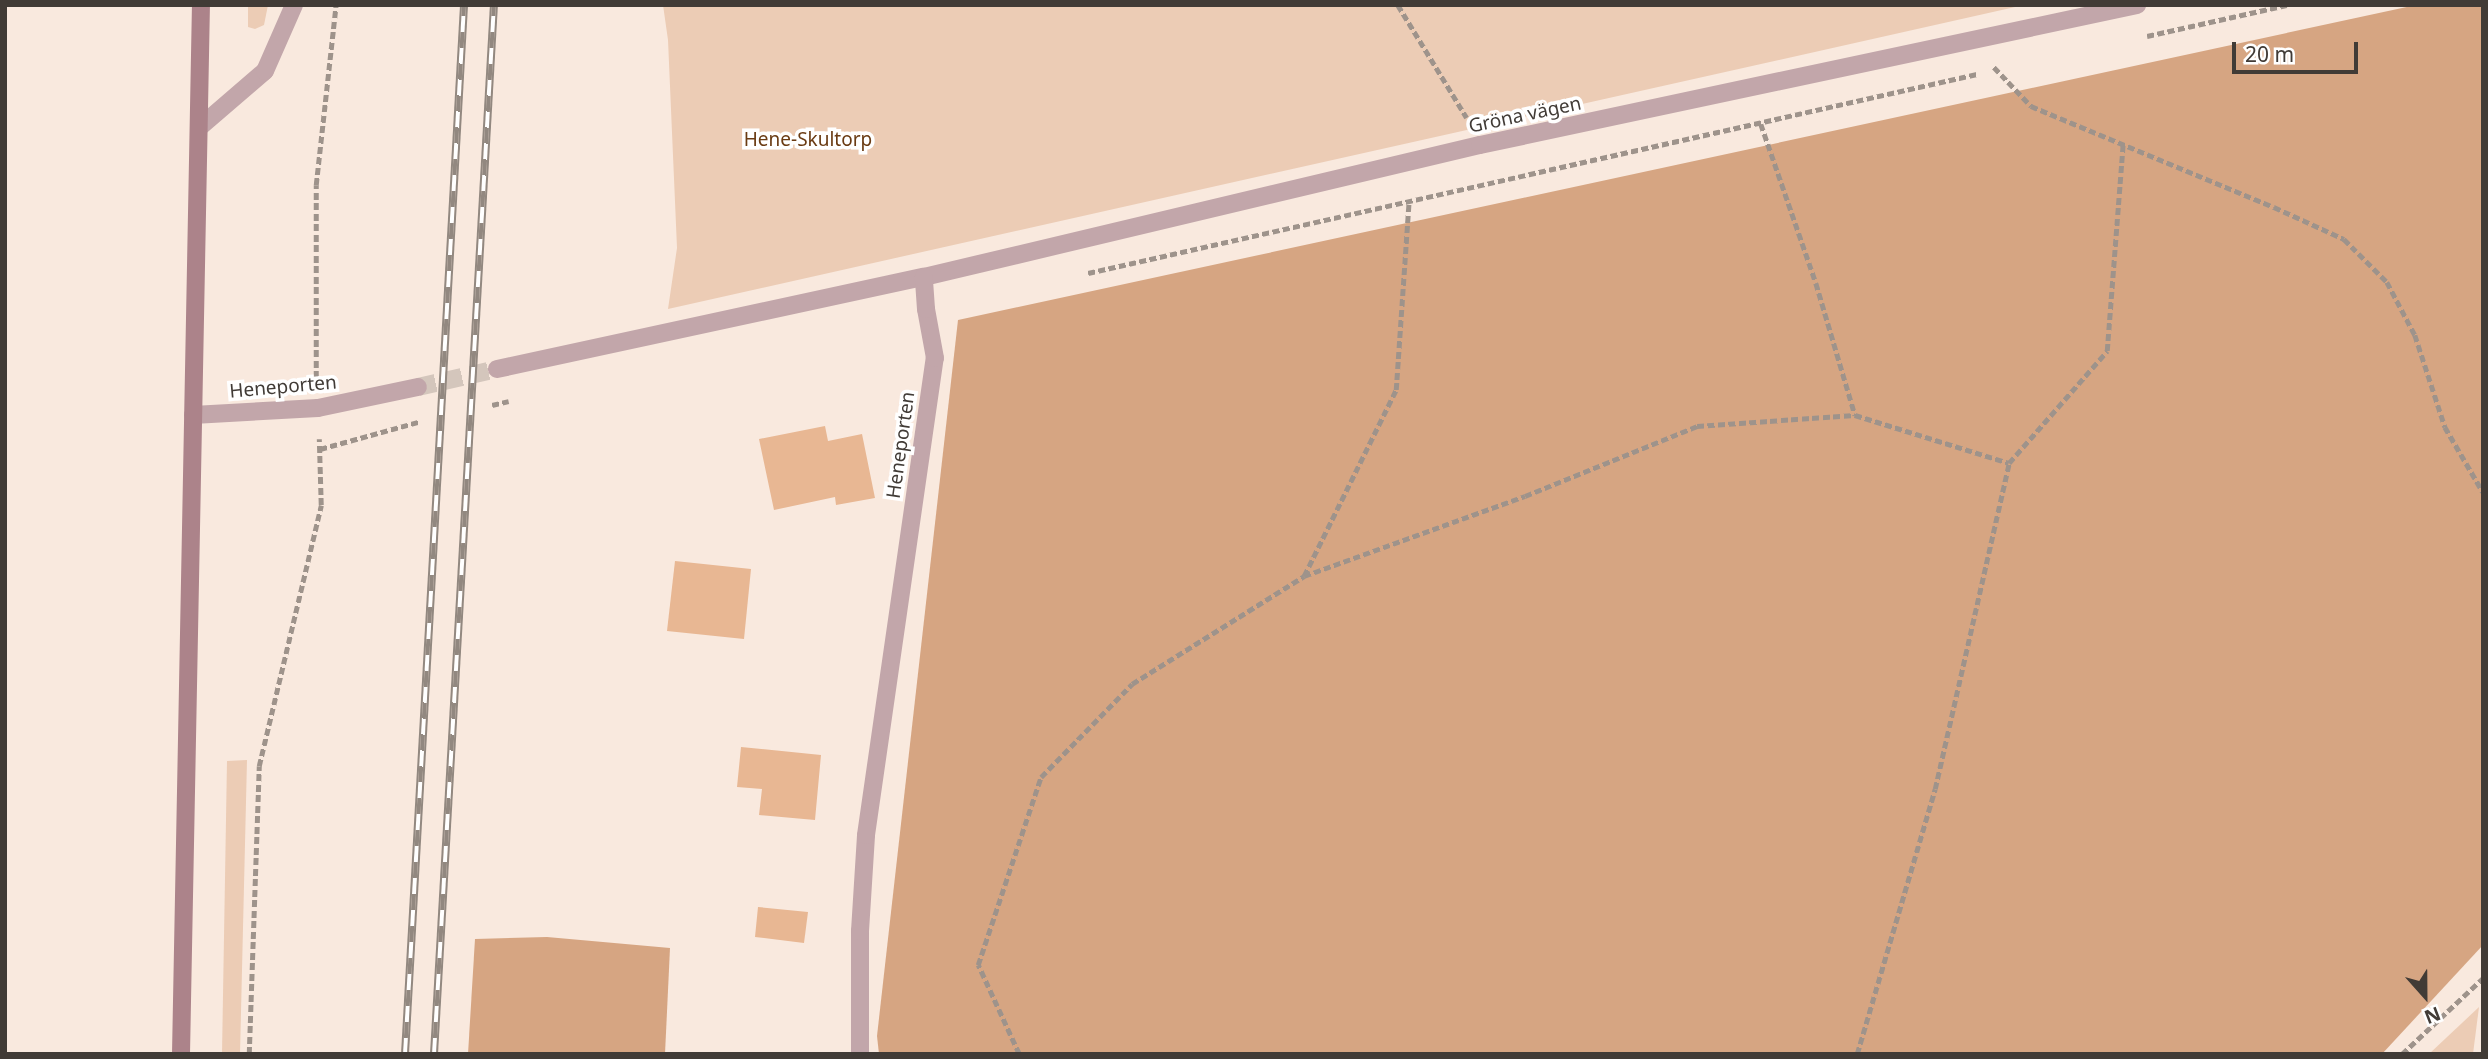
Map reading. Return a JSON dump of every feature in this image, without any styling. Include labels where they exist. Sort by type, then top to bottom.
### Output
[{"type":"main road","points":[[181,1054],[201,126],[201,5]]},
{"type":"street","points":[[201,126],[265,71],[294,5]]},
{"type":"street","name":"Gröna vägen","points":[[924,277],[1480,145],[2137,5]]},
{"type":"street","points":[[497,369],[924,277]]},
{"type":"street","name":"Heneporten","points":[[860,1054],[860,931],[866,835],[935,358],[926,309],[924,277]]},
{"type":"street","name":"Heneporten","points":[[193,415],[318,408],[418,387]]},
{"type":"path","points":[[316,384],[316,185],[336,5]]},
{"type":"path","points":[[1398,5],[1458,98],[1480,145]]},
{"type":"path","points":[[2141,37],[2287,5]]},
{"type":"path","points":[[1985,39],[1994,70],[2031,106],[2344,239],[2387,282],[2415,335],[2445,427],[2483,492]]},
{"type":"path","points":[[1087,273],[2008,67]]},
{"type":"path","points":[[1761,124],[1816,283],[1855,415]]},
{"type":"path","points":[[1857,1054],[1935,789],[2008,463],[2107,351],[2123,144]]},
{"type":"path","points":[[1304,576],[1396,390],[1409,201]]},
{"type":"path","points":[[492,405],[519,399]]},
{"type":"path","points":[[1019,1054],[978,965],[1041,777],[1132,684],[1304,576],[1525,496],[1697,426],[1855,415],[2008,463]]},
{"type":"path","points":[[320,449],[418,422]]},
{"type":"path","points":[[250,1054],[259,766],[321,505],[318,434]]},
{"type":"path","points":[[2402,1054],[2483,978]]},
{"type":"green space","points":[[248,5],[268,5],[264,25],[255,29],[248,27]]},
{"type":"green space","name":"Hene-Skultorp","points":[[663,5],[2024,5],[668,309],[677,248],[668,40]]},
{"type":"green space","points":[[247,760],[240,1054],[222,1054],[227,761]]},
{"type":"green space","points":[[2479,1007],[2473,1054],[2429,1054]]},
{"type":"shaded area","points":[[2416,5],[2483,5],[2483,945],[2382,1054],[879,1054],[877,1036],[958,320]]},
{"type":"shaded area","points":[[547,937],[670,948],[665,1054],[468,1054],[475,939]]},
{"type":"building","points":[[825,426],[828,441],[862,434],[875,498],[836,505],[835,497],[774,510],[759,439]]},
{"type":"building","points":[[675,561],[751,569],[744,639],[667,631]]},
{"type":"building","points":[[741,747],[821,755],[815,820],[759,815],[762,789],[737,787]]},
{"type":"building","points":[[758,907],[808,912],[804,943],[755,937]]},
{"type":"tunnel","points":[[418,387],[497,369]]},
{"type":"railway","points":[[405,1054],[464,5]]},
{"type":"railway","points":[[434,1054],[494,5]]}]
